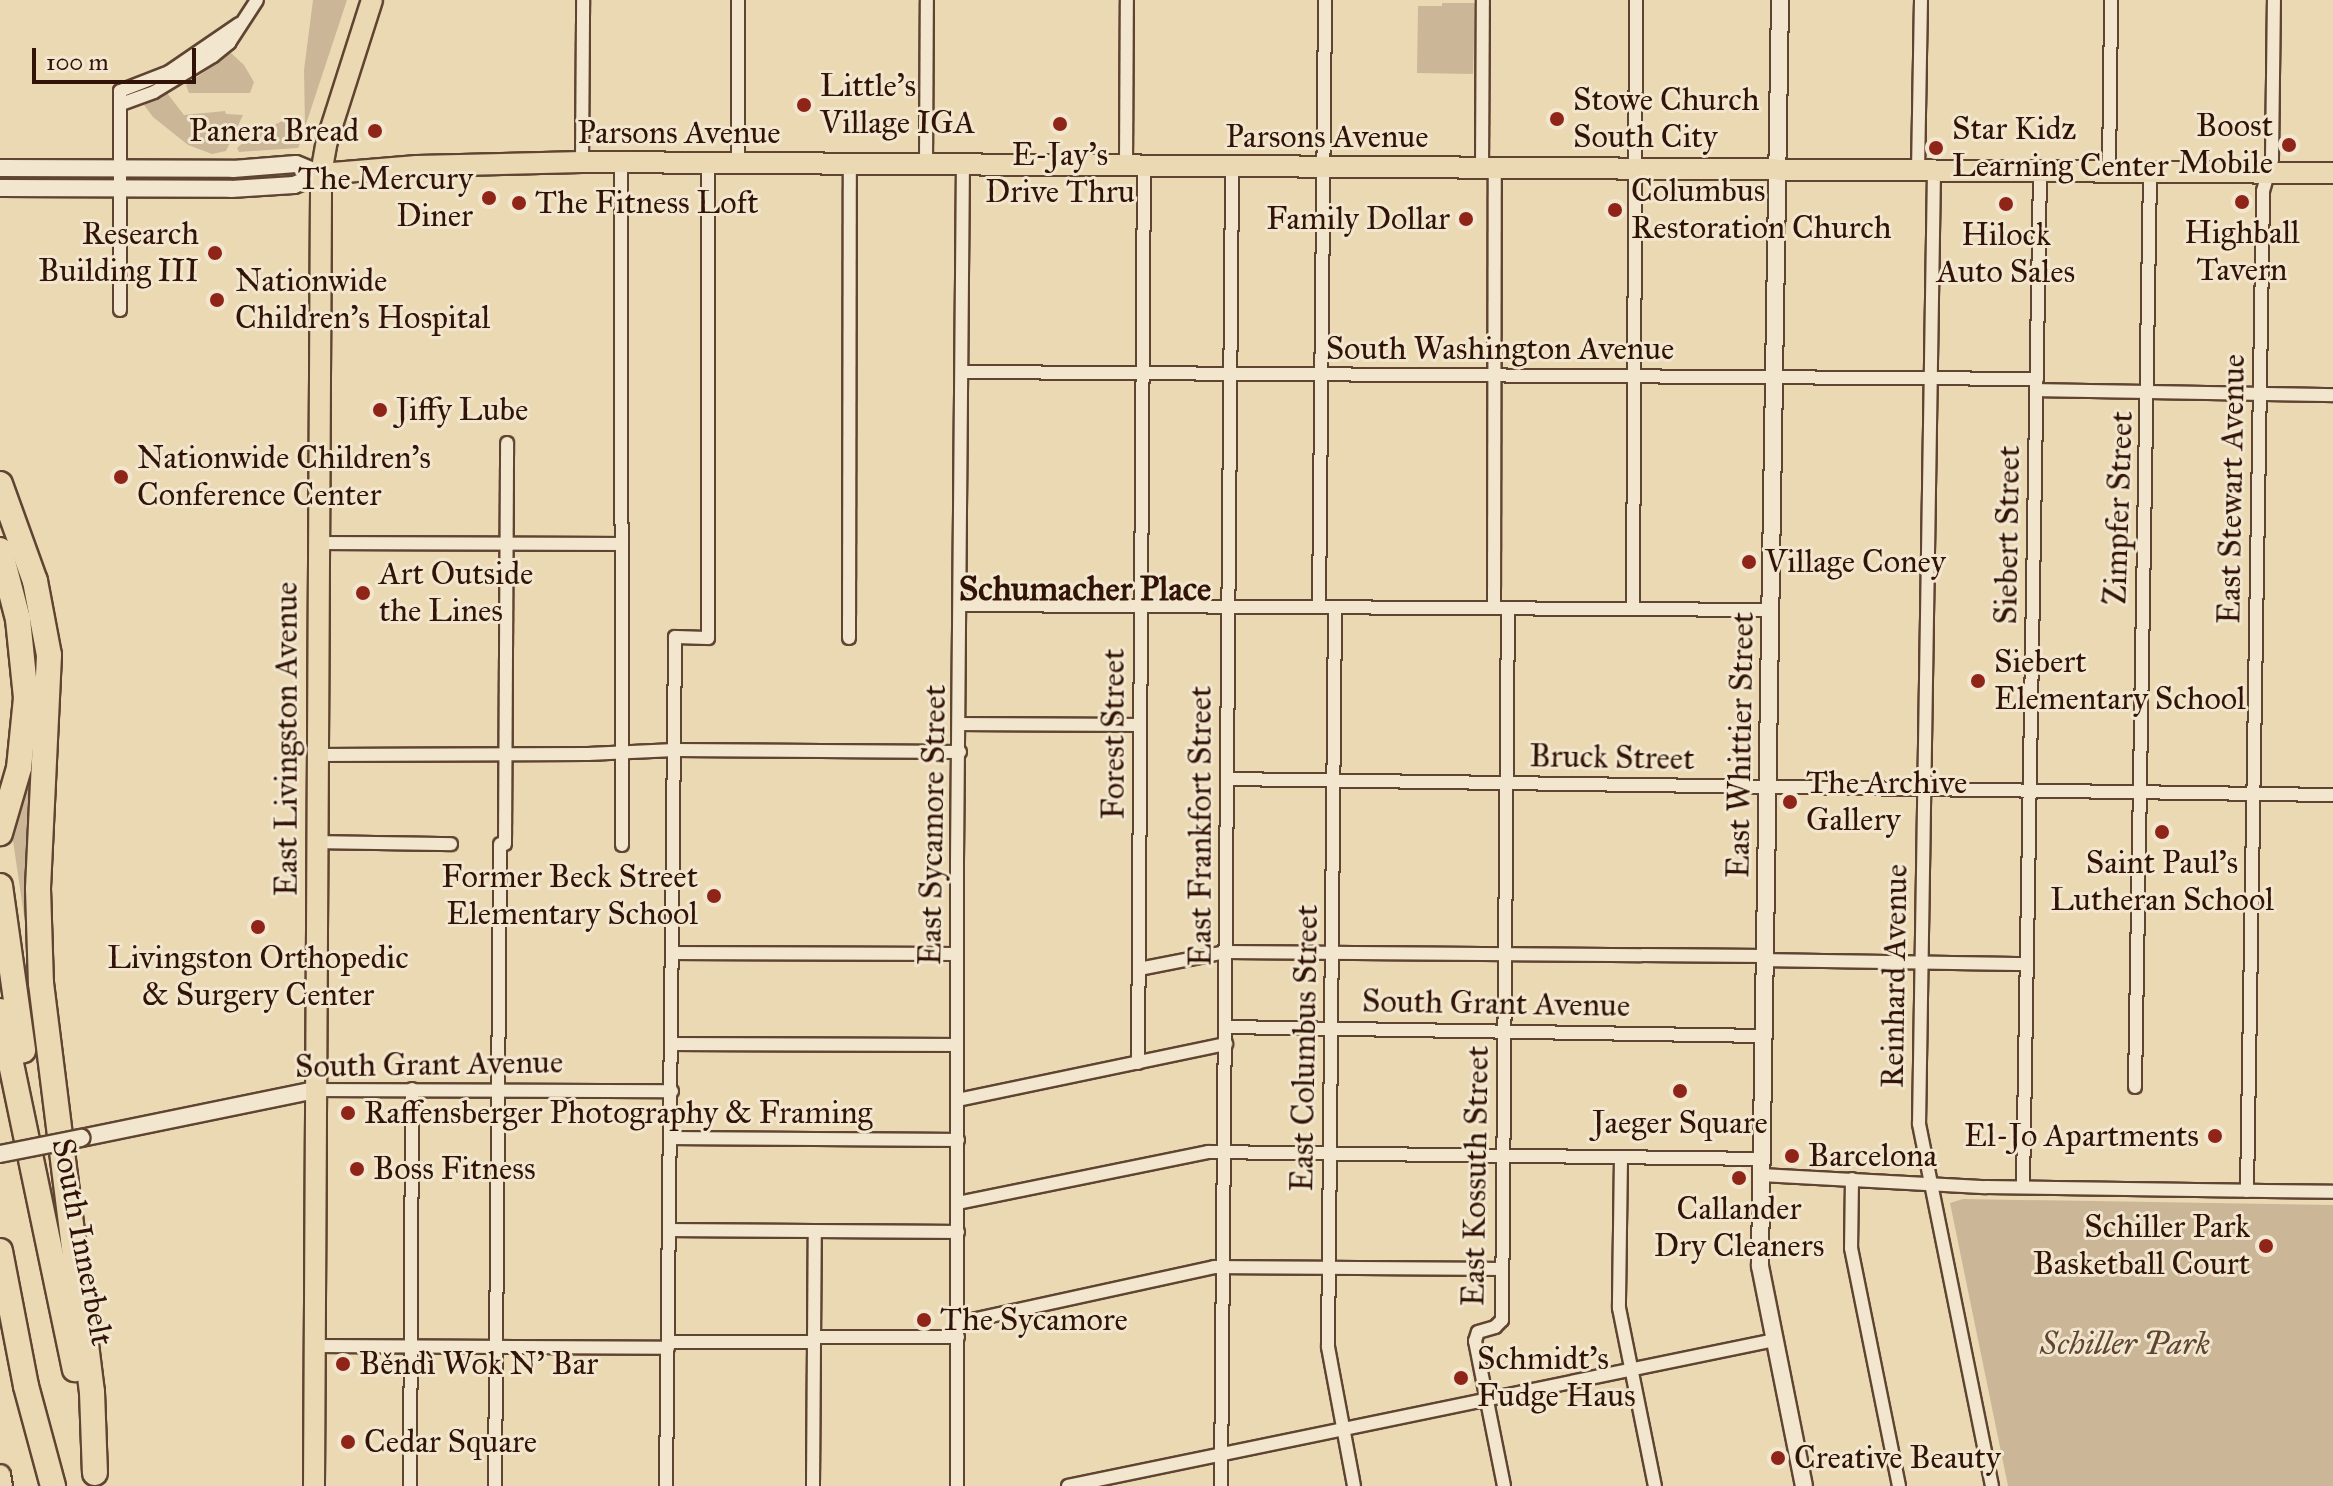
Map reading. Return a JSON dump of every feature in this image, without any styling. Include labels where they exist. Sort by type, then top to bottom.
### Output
[{"type":"highway","points":[[0,484],[35,581],[49,655],[38,889],[41,983],[92,1392],[96,1480]]},
{"type":"highway","points":[[0,550],[18,619],[26,698],[25,732],[11,799],[0,833]]},
{"type":"highway","points":[[0,886],[43,1203]]},
{"type":"highway","name":"South Innerbelt","points":[[0,1011],[43,1203],[96,1480]]},
{"type":"highway","points":[[0,1251],[26,1386],[53,1486]]},
{"type":"main road","name":"East Livingston Avenue","points":[[314,1486],[321,174],[327,141],[372,0]]},
{"type":"main road","name":"Parsons Avenue","points":[[321,174],[417,166],[582,162],[2333,173]]},
{"type":"main road","points":[[0,1475],[2,1486]]},
{"type":"street","points":[[120,310],[120,97],[154,92],[194,70],[229,43],[257,0]]},
{"type":"street","points":[[582,162],[583,0]]},
{"type":"street","points":[[738,0],[738,163]]},
{"type":"street","points":[[926,164],[927,0]]},
{"type":"street","name":"Forest Street","points":[[1127,0],[1142,373],[1138,1063]]},
{"type":"street","points":[[1319,607],[1325,0]]},
{"type":"street","name":"East Kossuth Street","points":[[1483,0],[1507,783],[1502,1320],[1495,1327],[1478,1332],[1475,1341],[1504,1486]]},
{"type":"street","points":[[1633,609],[1636,0]]},
{"type":"street","name":"East Whittier Street","points":[[1780,0],[1760,1266],[1804,1486]]},
{"type":"street","name":"Reinhard Avenue","points":[[1921,0],[1930,378],[1919,1124],[1992,1486]]},
{"type":"street","points":[[2109,171],[2111,0]]},
{"type":"street","name":"East Stewart Avenue","points":[[2247,1191],[2263,191],[2272,159],[2274,0]]},
{"type":"street","points":[[621,162],[622,845]]},
{"type":"street","points":[[666,1486],[675,637],[708,638],[708,163]]},
{"type":"street","points":[[849,638],[850,163]]},
{"type":"street","name":"Parsons Avenue","points":[[0,168],[233,169],[296,164],[321,174]]},
{"type":"street","name":"East Sycamore Street","points":[[957,1486],[957,954],[963,164]]},
{"type":"street","name":"East Frankfort Street","points":[[1221,1486],[1232,166]]},
{"type":"street","name":"Zimpfer Street","points":[[2135,1087],[2150,171]]},
{"type":"street","name":"Siebert Street","points":[[2023,1187],[2040,172]]},
{"type":"street","name":"Parsons Avenue","points":[[0,188],[120,190],[294,185],[321,174]]},
{"type":"street","name":"South Washington Avenue","points":[[962,372],[1930,378],[2148,392],[2333,395]]},
{"type":"street","points":[[495,1486],[497,1089],[505,754],[507,443]]},
{"type":"street","points":[[317,543],[621,544]]},
{"type":"street","points":[[961,605],[1771,610]]},
{"type":"street","name":"East Columbus Street","points":[[1335,608],[1329,1354],[1354,1486]]},
{"type":"street","points":[[960,724],[1140,725]]},
{"type":"street","points":[[317,755],[675,750],[960,752]]},
{"type":"street","name":"Bruck Street","points":[[1227,779],[2333,795]]},
{"type":"street","points":[[317,842],[451,844]]},
{"type":"street","points":[[1139,969],[1226,952],[1332,950],[2027,964]]},
{"type":"street","points":[[674,953],[957,954]]},
{"type":"street","name":"South Grant Avenue","points":[[1226,1027],[1764,1036]]},
{"type":"street","points":[[673,1044],[957,1045]]},
{"type":"street","points":[[958,1100],[1226,1044]]},
{"type":"street","points":[[410,1486],[412,1089]]},
{"type":"street","name":"South Grant Avenue","points":[[0,1154],[315,1090],[672,1091]]},
{"type":"street","points":[[672,1138],[958,1140]]},
{"type":"street","points":[[958,1203],[1208,1152],[1621,1157],[1761,1167],[1852,1179],[2023,1187],[2333,1192]]},
{"type":"street","points":[[1621,1157],[1618,1296],[1655,1486]]},
{"type":"street","points":[[1852,1179],[1851,1248],[1899,1486]]},
{"type":"street","points":[[670,1230],[958,1232]]},
{"type":"street","points":[[813,1486],[815,1231]]},
{"type":"street","points":[[958,1323],[1223,1267],[1502,1269]]},
{"type":"street","points":[[315,1346],[496,1348],[958,1337]]},
{"type":"street","points":[[1068,1486],[1774,1340]]},
{"type":"green space","points":[[313,0],[347,0],[305,127],[304,70]]},
{"type":"green space","points":[[1442,3],[1475,3],[1473,74],[1417,73],[1418,6],[1442,6]]},
{"type":"green space","points":[[231,53],[244,65],[254,82],[250,93],[189,93],[186,85]]},
{"type":"green space","points":[[167,93],[184,115],[225,111],[226,114],[243,115],[226,151],[212,154],[188,145],[153,117],[144,105]]},
{"type":"green space","points":[[282,121],[289,123],[301,141],[298,148],[239,152],[237,148],[246,140]]},
{"type":"green space","points":[[12,531],[38,637],[36,997],[12,834],[32,761],[37,667]]},
{"type":"green space","name":"Schiller Park","points":[[1963,1199],[2333,1205],[2333,1486],[2008,1486],[1950,1203]]},
{"type":"place","name":"Little's Village IGA","points":[[804,105]]},
{"type":"place","name":"Stowe Church South City","points":[[1557,119]]},
{"type":"place","name":"E-Jay's Drive Thru","points":[[1060,124]]},
{"type":"place","name":"Panera Bread","points":[[375,131]]},
{"type":"place","name":"Boost Mobile","points":[[2289,145]]},
{"type":"place","name":"Star Kidz Learning Center","points":[[1936,148]]},
{"type":"place","name":"The Mercury Diner","points":[[489,198]]},
{"type":"place","name":"Highball Tavern","points":[[2242,202]]},
{"type":"place","name":"The Fitness Loft","points":[[519,203]]},
{"type":"place","name":"Hilock Auto Sales","points":[[2006,204]]},
{"type":"place","name":"Columbus Restoration Church","points":[[1615,210]]},
{"type":"place","name":"Family Dollar","points":[[1466,219]]},
{"type":"place","name":"Research Building III","points":[[215,253]]},
{"type":"place","name":"Nationwide Children's Hospital","points":[[217,300]]},
{"type":"place","name":"Jiffy Lube","points":[[380,410]]},
{"type":"place","name":"Nationwide Children's Conference Center","points":[[121,477]]},
{"type":"place","name":"Village Coney","points":[[1749,562]]},
{"type":"place","name":"Art Outside the Lines","points":[[363,593]]},
{"type":"place","name":"Siebert Elementary School","points":[[1978,681]]},
{"type":"place","name":"The Archive Gallery","points":[[1790,802]]},
{"type":"place","name":"Saint Paul's Lutheran School","points":[[2162,832]]},
{"type":"place","name":"Former Beck Street Elementary School","points":[[714,896]]},
{"type":"place","name":"Livingston Orthopedic & Surgery Center","points":[[258,927]]},
{"type":"place","name":"Jaeger Square","points":[[1680,1091]]},
{"type":"place","name":"Raffensberger Photography & Framing","points":[[348,1113]]},
{"type":"place","name":"El-Jo Apartments","points":[[2215,1136]]},
{"type":"place","name":"Barcelona","points":[[1792,1156]]},
{"type":"place","name":"Boss Fitness","points":[[357,1169]]},
{"type":"place","name":"Callander Dry Cleaners","points":[[1739,1178]]},
{"type":"place","name":"Schiller Park Basketball Court","points":[[2266,1246]]},
{"type":"place","name":"The Sycamore","points":[[924,1320]]},
{"type":"place","name":"Běndì Wok N’ Bar","points":[[343,1364]]},
{"type":"place","name":"Schmidt's Fudge Haus","points":[[1461,1378]]},
{"type":"place","name":"Cedar Square","points":[[348,1442]]},
{"type":"place","name":"Creative Beauty","points":[[1778,1458]]},
{"type":"district","name":"Schumacher Place","points":[[1085,589]]}]
